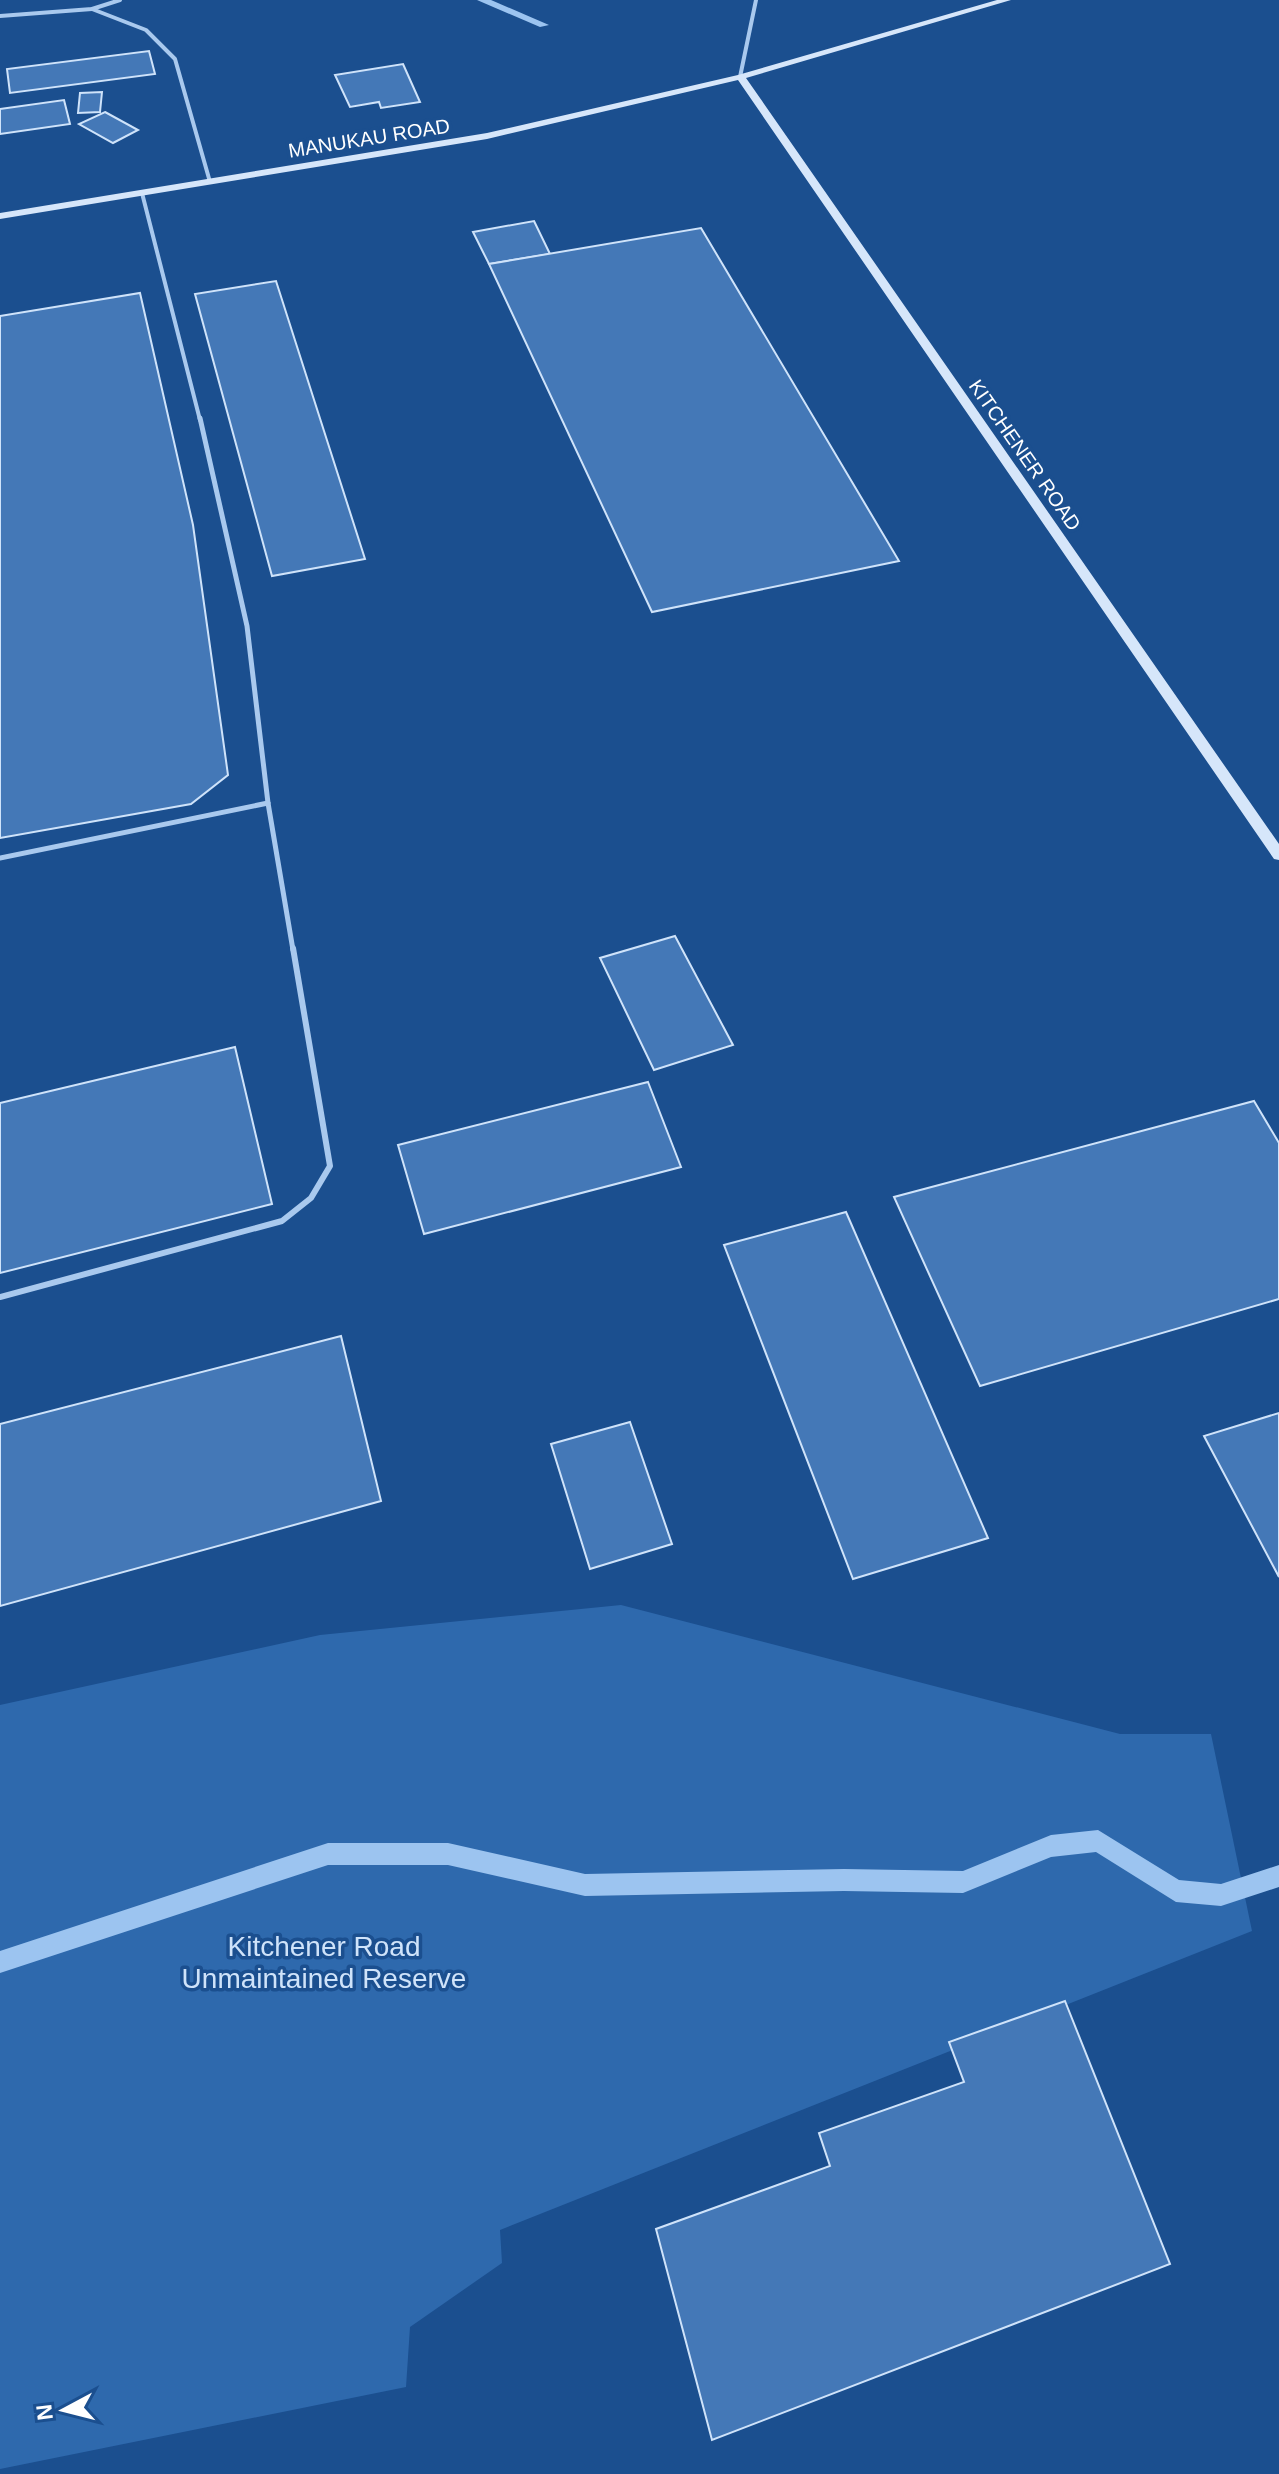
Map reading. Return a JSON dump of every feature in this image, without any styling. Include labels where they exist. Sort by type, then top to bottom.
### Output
[{"type":"street","name":"MANUKAU ROAD","points":[[0,216],[487,136],[740,77],[1007,0]]},
{"type":"street","name":"KITCHENER ROAD","points":[[740,77],[1279,855]]},
{"type":"lane","points":[[0,16],[92,9],[120,0]]},
{"type":"lane","points":[[740,77],[756,0]]},
{"type":"lane","points":[[92,9],[146,30],[175,59],[210,182]]},
{"type":"lane","points":[[0,1297],[257,1230],[307,1206],[322,1188],[330,1166],[324,1114],[268,803],[247,626],[190,376],[142,193]]},
{"type":"lane","points":[[0,858],[268,803]]},
{"type":"green space","name":"Kitchener Road Unmaintained Reserve","points":[[621,1605],[1120,1734],[1211,1734],[1252,1931],[500,2230],[502,2263],[410,2327],[406,2387],[0,2469],[0,1705],[320,1635]]},
{"type":"building","points":[[149,51],[155,74],[10,93],[7,69]]},
{"type":"building","points":[[403,64],[420,102],[381,108],[379,102],[350,107],[335,75]]},
{"type":"building","points":[[102,92],[100,112],[78,113],[80,93]]},
{"type":"building","points":[[64,100],[70,124],[0,134],[0,109]]},
{"type":"building","points":[[105,112],[138,130],[113,143],[79,124]]},
{"type":"building","points":[[534,221],[550,254],[489,264],[473,232]]},
{"type":"building","points":[[701,228],[899,561],[652,612],[489,264]]},
{"type":"building","points":[[276,281],[365,559],[272,576],[195,294]]},
{"type":"building","points":[[140,293],[193,525],[228,775],[191,804],[0,838],[0,316]]},
{"type":"building","points":[[675,936],[733,1045],[654,1070],[600,958]]},
{"type":"building","points":[[235,1047],[272,1204],[0,1273],[0,1103]]},
{"type":"building","points":[[648,1082],[681,1167],[424,1234],[398,1145]]},
{"type":"building","points":[[1254,1101],[1279,1143],[1279,1299],[980,1386],[894,1197]]},
{"type":"building","points":[[846,1212],[988,1538],[853,1579],[724,1245]]},
{"type":"building","points":[[341,1336],[381,1501],[0,1606],[0,1424]]},
{"type":"building","points":[[1279,1413],[1279,1577],[1204,1436]]},
{"type":"building","points":[[630,1422],[672,1544],[590,1569],[551,1444]]},
{"type":"building","points":[[1065,2001],[1170,2264],[712,2440],[656,2229],[830,2166],[819,2133],[964,2082],[949,2042]]},
{"type":"waterway","points":[[482,0],[544,25]]},
{"type":"waterway","points":[[0,1962],[328,1854],[448,1854],[585,1885],[844,1880],[963,1882],[1051,1846],[1098,1841],[1176,1891],[1221,1895],[1279,1876]]}]
